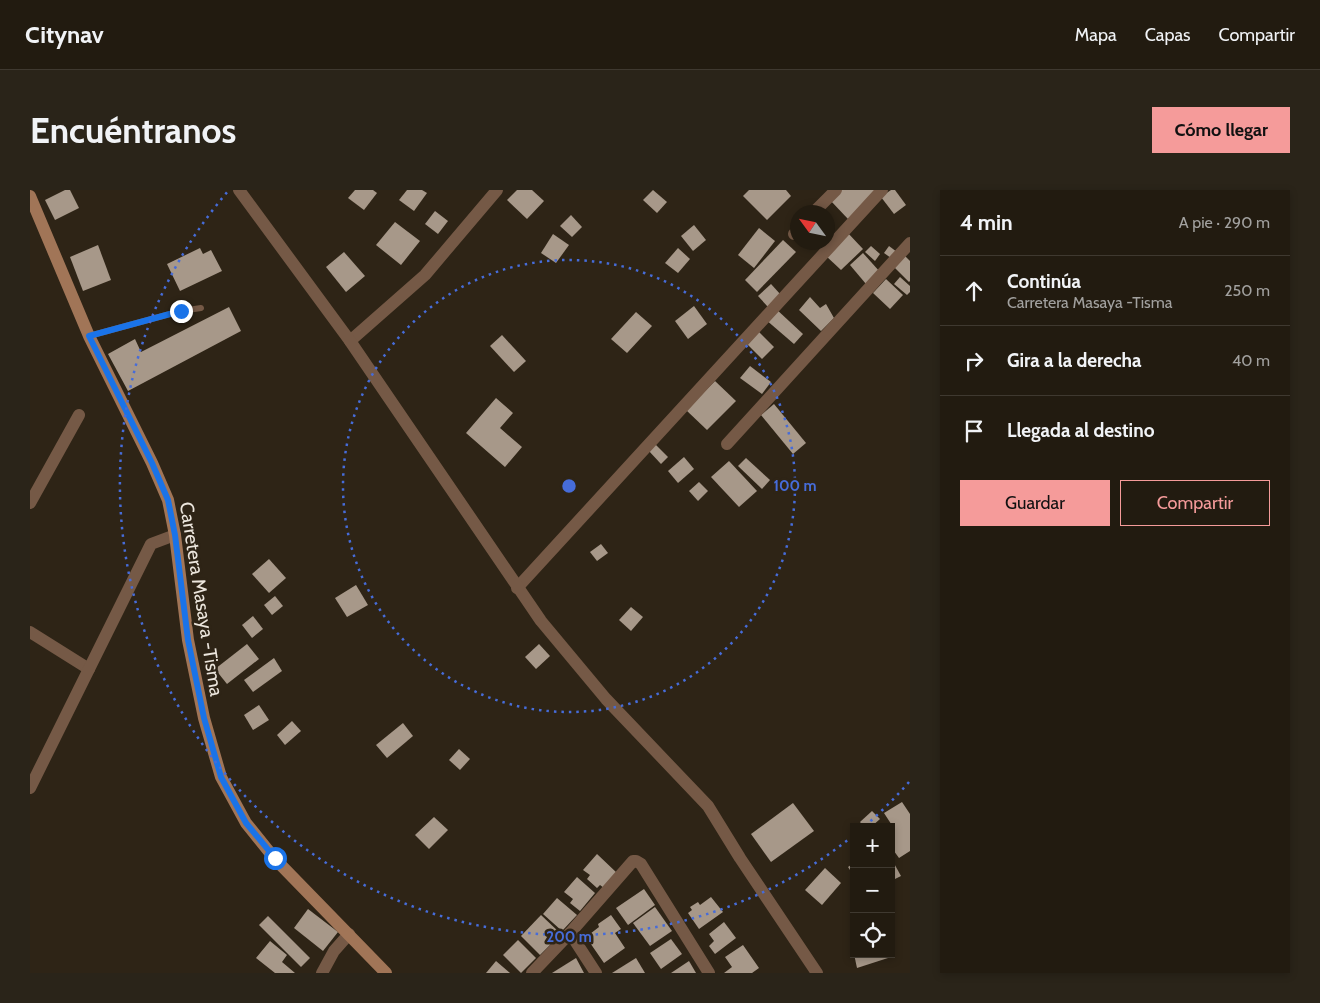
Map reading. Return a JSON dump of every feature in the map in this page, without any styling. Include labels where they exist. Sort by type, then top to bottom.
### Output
[{"type":"main road","name":"Carretera Masaya -Tisma","points":[[30,196],[89,336],[152,463],[168,500],[175,535],[188,640],[204,718],[221,777],[246,823],[275,858],[386,973]]},
{"type":"street","points":[[239,190],[350,341],[540,621],[606,699],[708,806],[740,858],[817,973]]},
{"type":"street","points":[[350,341],[425,275],[497,190]]},
{"type":"street","points":[[821,205],[836,190]]},
{"type":"street","points":[[517,588],[882,190]]},
{"type":"street","points":[[728,444],[910,243]]},
{"type":"street","points":[[30,503],[78,415]]},
{"type":"street","points":[[30,788],[151,544],[175,535]]},
{"type":"street","points":[[30,632],[89,669]]},
{"type":"street","points":[[532,973],[633,861],[641,864],[709,973]]},
{"type":"street","points":[[570,933],[596,973]]},
{"type":"street","points":[[322,973],[334,951],[349,934]]},
{"type":"lane","points":[[89,336],[181,311],[201,308]]},
{"type":"building","points":[[65,190],[70,190],[79,208],[55,220],[45,200]]},
{"type":"building","points":[[355,190],[373,190],[377,193],[364,210],[348,198]]},
{"type":"building","points":[[407,190],[422,190],[427,193],[414,211],[399,200]]},
{"type":"building","points":[[517,190],[532,190],[544,201],[527,219],[507,200]]},
{"type":"building","points":[[653,190],[667,202],[657,213],[643,200]]},
{"type":"building","points":[[749,190],[786,190],[791,196],[767,220],[743,196]]},
{"type":"building","points":[[840,190],[878,190],[848,219],[830,200]]},
{"type":"building","points":[[891,190],[895,190],[906,205],[894,214],[881,197]]},
{"type":"building","points":[[435,211],[448,221],[438,234],[425,224]]},
{"type":"building","points":[[571,215],[582,227],[572,237],[560,226]]},
{"type":"building","points":[[395,222],[420,241],[401,265],[376,245]]},
{"type":"building","points":[[694,225],[706,240],[693,251],[681,236]]},
{"type":"building","points":[[759,228],[775,241],[754,268],[738,255]]},
{"type":"building","points":[[846,231],[863,249],[841,270],[825,255],[829,250],[835,250],[835,244]]},
{"type":"building","points":[[553,234],[569,245],[556,263],[541,253]]},
{"type":"building","points":[[783,240],[790,246],[790,250],[796,252],[757,292],[745,280]]},
{"type":"building","points":[[98,245],[111,280],[83,291],[70,257]]},
{"type":"building","points":[[871,246],[880,254],[875,261],[865,252]]},
{"type":"building","points":[[889,246],[897,252],[891,258],[884,253]]},
{"type":"building","points":[[200,248],[203,254],[211,250],[222,271],[180,291],[167,264]]},
{"type":"building","points":[[678,248],[690,259],[678,273],[665,263]]},
{"type":"building","points":[[344,252],[365,276],[346,292],[326,267]]},
{"type":"building","points":[[863,253],[880,272],[866,284],[850,265]]},
{"type":"building","points":[[904,255],[910,261],[909,282],[893,266]]},
{"type":"building","points":[[900,277],[910,286],[910,292],[907,295],[894,284]]},
{"type":"building","points":[[886,279],[903,295],[890,309],[873,293]]},
{"type":"building","points":[[771,284],[781,295],[768,307],[758,296]]},
{"type":"building","points":[[810,297],[820,308],[826,304],[834,318],[821,331],[799,310]]},
{"type":"building","points":[[694,306],[707,324],[688,339],[675,321]]},
{"type":"building","points":[[229,307],[241,331],[128,391],[108,354],[135,339],[141,352]]},
{"type":"building","points":[[775,308],[803,334],[794,344],[765,319]]},
{"type":"building","points":[[636,312],[652,326],[627,353],[611,339]]},
{"type":"building","points":[[758,331],[774,347],[762,359],[746,343]]},
{"type":"building","points":[[502,335],[526,361],[514,372],[490,346]]},
{"type":"building","points":[[750,366],[771,382],[762,394],[740,378]]},
{"type":"building","points":[[715,381],[736,401],[707,430],[686,410]]},
{"type":"building","points":[[496,398],[513,413],[500,428],[522,447],[505,467],[466,433]]},
{"type":"building","points":[[774,404],[806,443],[793,454],[761,415]]},
{"type":"building","points":[[655,444],[668,457],[661,464],[648,450]]},
{"type":"building","points":[[684,457],[694,469],[678,483],[668,471]]},
{"type":"building","points":[[746,458],[770,480],[762,489],[738,466]]},
{"type":"building","points":[[729,461],[757,491],[739,507],[711,477]]},
{"type":"building","points":[[699,482],[708,491],[698,501],[689,491]]},
{"type":"building","points":[[601,544],[608,553],[597,561],[590,552]]},
{"type":"building","points":[[269,559],[286,578],[269,593],[252,574]]},
{"type":"building","points":[[356,585],[368,605],[347,617],[335,598]]},
{"type":"building","points":[[275,596],[283,606],[272,615],[264,605]]},
{"type":"building","points":[[631,607],[643,617],[631,631],[619,620]]},
{"type":"building","points":[[253,616],[263,629],[252,638],[242,625]]},
{"type":"building","points":[[247,644],[259,659],[227,684],[215,669]]},
{"type":"building","points":[[539,644],[550,656],[536,669],[525,657]]},
{"type":"building","points":[[274,658],[282,671],[253,692],[244,680]]},
{"type":"building","points":[[259,705],[269,720],[253,730],[244,715]]},
{"type":"building","points":[[292,721],[301,731],[285,745],[277,735]]},
{"type":"building","points":[[403,723],[413,736],[387,758],[376,745]]},
{"type":"building","points":[[459,749],[470,759],[460,770],[449,760]]},
{"type":"building","points":[[902,802],[910,814],[910,851],[899,858],[895,852],[895,823],[890,823],[884,813]]},
{"type":"building","points":[[793,803],[814,831],[771,862],[751,834]]},
{"type":"building","points":[[872,811],[880,819],[876,823],[860,822]]},
{"type":"building","points":[[434,817],[448,830],[429,849],[415,835]]},
{"type":"building","points":[[597,854],[617,873],[604,888],[600,885],[597,888],[587,879],[590,875],[583,870]]},
{"type":"building","points":[[895,865],[901,876],[895,879]]},
{"type":"building","points":[[825,868],[841,883],[822,905],[805,890]]},
{"type":"building","points":[[577,877],[595,893],[580,911],[570,903],[573,899],[564,892]]},
{"type":"building","points":[[644,889],[655,905],[628,925],[616,908]]},
{"type":"building","points":[[711,897],[723,912],[699,929],[688,913],[692,910],[690,907],[698,902],[700,905]]},
{"type":"building","points":[[557,898],[577,915],[562,931],[543,914]]},
{"type":"building","points":[[655,907],[672,931],[650,946],[633,923]]},
{"type":"building","points":[[308,909],[338,932],[323,951],[294,928]]},
{"type":"building","points":[[541,915],[561,934],[540,955],[521,936]]},
{"type":"building","points":[[611,915],[621,929],[615,933],[625,948],[604,963],[586,937],[599,927],[598,924]]},
{"type":"building","points":[[268,916],[310,958],[301,967],[259,925]]},
{"type":"building","points":[[724,922],[736,938],[715,954],[709,946],[714,941],[709,934]]},
{"type":"building","points":[[671,939],[682,954],[661,969],[650,953]]},
{"type":"building","points":[[518,940],[536,958],[521,973],[503,955]]},
{"type":"building","points":[[270,941],[287,955],[282,962],[295,973],[275,973],[256,958]]},
{"type":"building","points":[[743,945],[759,968],[752,973],[724,973],[732,967],[725,957]]},
{"type":"building","points":[[576,958],[584,973],[552,973]]},
{"type":"building","points":[[636,958],[645,973],[612,973]]},
{"type":"building","points":[[855,958],[888,958],[857,968]]},
{"type":"building","points":[[496,961],[510,973],[486,973]]},
{"type":"building","points":[[689,961],[696,973],[671,973]]},
{"type":"route","points":[[181,311],[89,336],[152,463],[168,500],[175,535],[188,640],[204,718],[221,777],[246,823],[275,858]]}]
